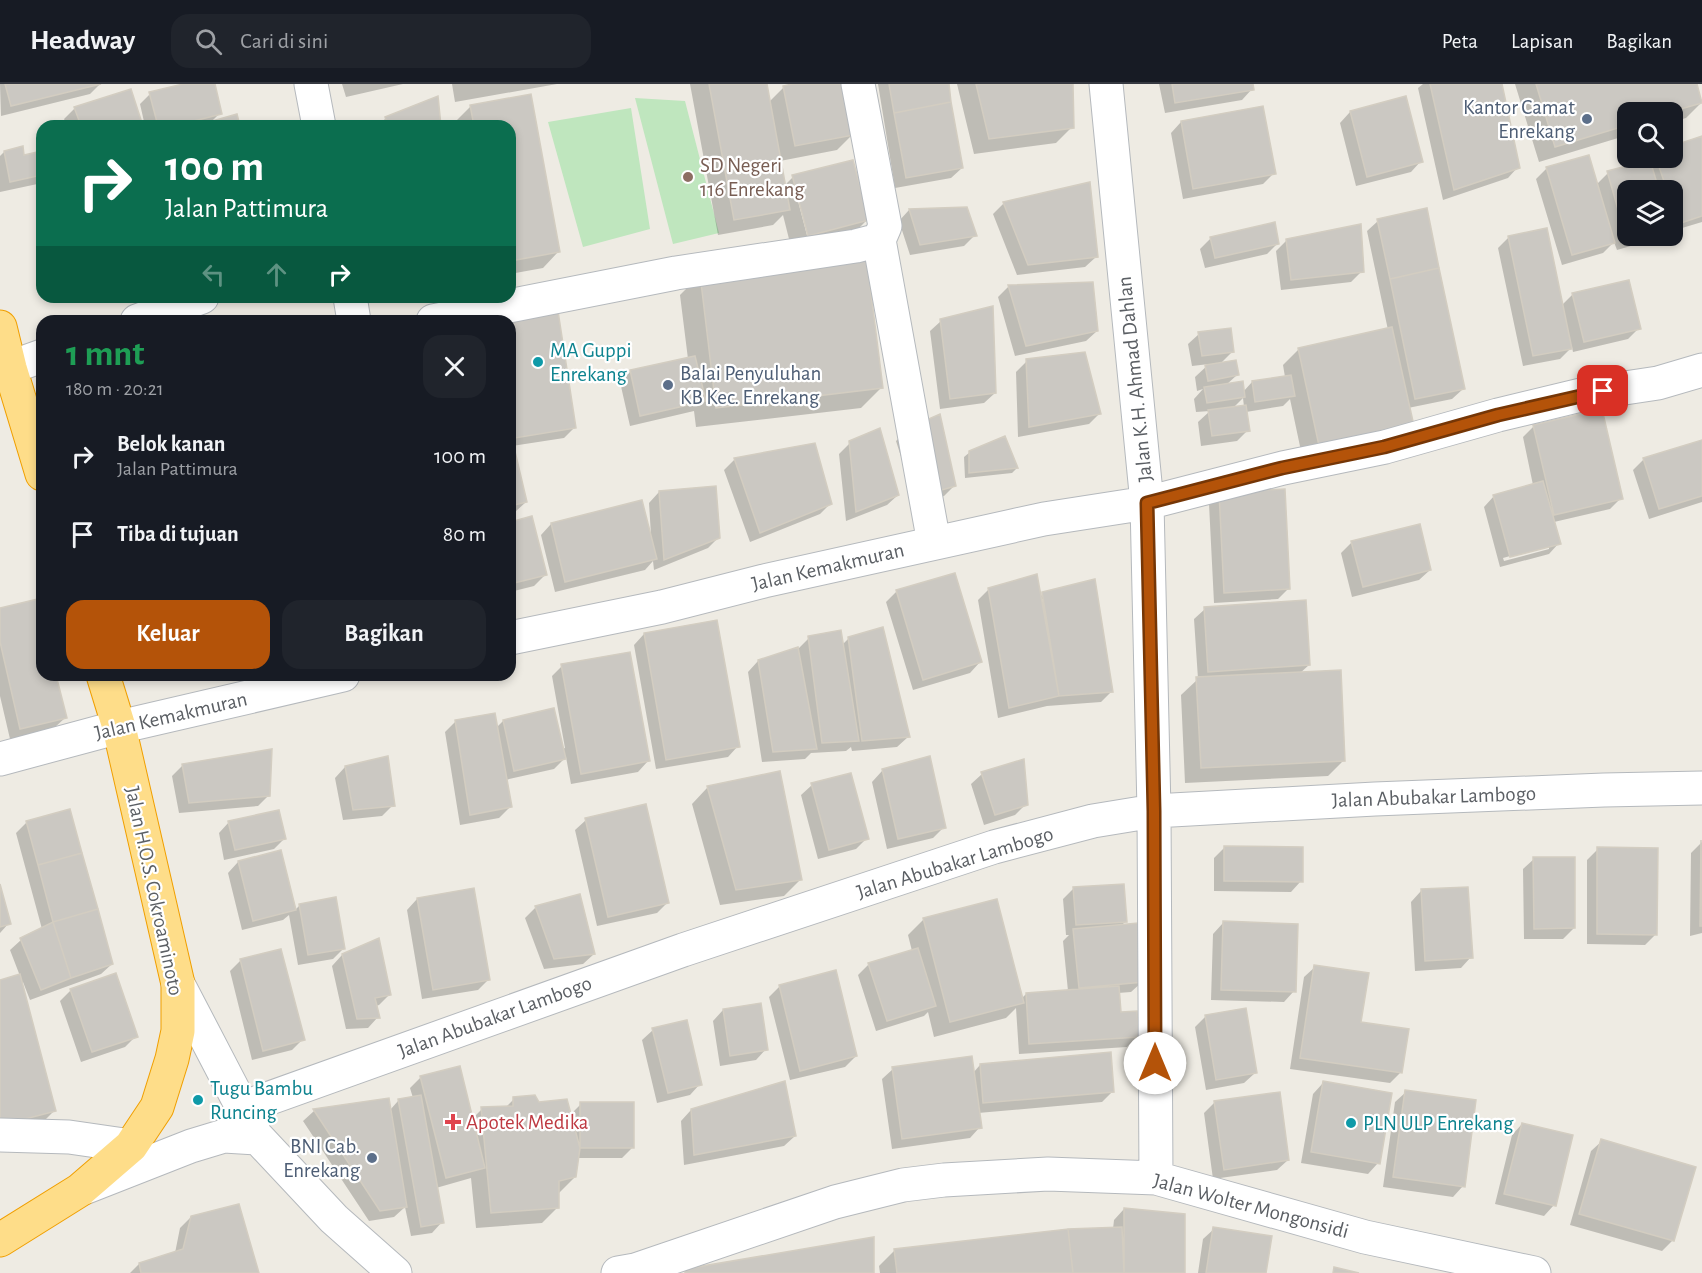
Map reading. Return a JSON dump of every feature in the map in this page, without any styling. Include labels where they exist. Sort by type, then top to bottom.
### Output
[{"type":"highway","points":[[0,327],[5,370],[36,457]]},
{"type":"highway","name":"Jalan H.O.S. Cokroaminoto","points":[[0,1240],[80,1190],[131,1146],[157,1107],[178,1031],[178,984],[119,727],[105,681]]},
{"type":"street","points":[[311,84],[318,120]]},
{"type":"street","points":[[858,84],[885,226],[879,240],[934,543]]},
{"type":"street","name":"Jalan K.H. Ahmad Dahlan","points":[[1106,84],[1147,503],[1154,811],[1156,1178]]},
{"type":"street","points":[[463,315],[676,273],[856,246],[879,240]]},
{"type":"street","points":[[153,315],[186,303]]},
{"type":"street","points":[[5,370],[36,358]]},
{"type":"street","name":"Jalan Kemakmuran","points":[[516,637],[662,607],[764,581],[1044,519],[1147,503],[1282,468],[1384,447],[1574,396],[1658,383],[1702,370]]},
{"type":"street","name":"Jalan Kemakmuran","points":[[0,759],[119,727],[318,681]]},
{"type":"street","name":"Jalan Abubakar Lambogo","points":[[242,1108],[682,950],[993,847],[1093,821],[1154,811],[1409,798],[1702,788]]},
{"type":"street","points":[[178,984],[258,1138],[334,1219],[395,1273]]},
{"type":"street","points":[[0,1135],[69,1137],[131,1146]]},
{"type":"street","points":[[80,1190],[191,1146],[224,1136],[258,1138]]},
{"type":"street","name":"Jalan Wolter Mongonsidi","points":[[618,1273],[635,1270],[835,1202],[903,1185],[944,1180],[1048,1174],[1156,1178],[1365,1237],[1534,1273]]},
{"type":"green space","points":[[635,98],[685,101],[719,233],[673,244]]},
{"type":"green space","points":[[631,108],[650,229],[583,247],[548,122]]},
{"type":"building","points":[[5,84],[101,84],[11,106]]},
{"type":"building","points":[[183,84],[215,84],[222,114],[198,120],[156,120],[149,92]]},
{"type":"building","points":[[709,84],[767,84],[790,210],[734,220]]},
{"type":"building","points":[[844,84],[854,135],[795,146],[783,86]]},
{"type":"building","points":[[889,84],[949,84],[951,102],[894,113]]},
{"type":"building","points":[[976,84],[1073,84],[1074,128],[989,139]]},
{"type":"building","points":[[1172,84],[1253,84],[1254,90],[1175,103]]},
{"type":"building","points":[[1430,84],[1502,84],[1520,168],[1454,190]]},
{"type":"building","name":"Kantor Camat Enrekang","points":[[1536,84],[1697,84],[1702,103],[1683,108],[1683,102],[1617,102],[1617,128],[1555,147]]},
{"type":"building","points":[[131,89],[141,120],[79,120],[74,107]]},
{"type":"building","points":[[531,94],[560,252],[516,260],[516,120],[473,120],[470,105]]},
{"type":"building","points":[[438,96],[440,120],[386,120],[385,117]]},
{"type":"building","points":[[1406,96],[1423,162],[1367,177],[1350,111]]},
{"type":"building","points":[[951,102],[963,168],[906,178],[894,113]]},
{"type":"building","points":[[1263,106],[1276,174],[1193,189],[1181,121]]},
{"type":"building","points":[[237,114],[238,120],[216,120]]},
{"type":"building","points":[[1702,136],[1702,216],[1683,222],[1683,180],[1664,180],[1659,168],[1683,168],[1683,142]]},
{"type":"building","points":[[23,146],[24,155],[36,152],[36,176],[10,182],[4,151]]},
{"type":"building","points":[[1589,155],[1615,243],[1572,255],[1546,167]]},
{"type":"building","points":[[853,160],[869,220],[808,236],[792,175]]},
{"type":"building","points":[[1619,168],[1652,168],[1656,180],[1617,180],[1617,206],[1607,171]]},
{"type":"building","points":[[1090,182],[1098,257],[1028,265],[1003,202]]},
{"type":"building","points":[[967,207],[977,236],[920,245],[909,209]]},
{"type":"building","points":[[1427,208],[1439,268],[1390,279],[1377,219]]},
{"type":"building","points":[[1275,222],[1279,244],[1215,258],[1210,237]]},
{"type":"building","points":[[1361,224],[1364,272],[1291,280],[1286,239]]},
{"type":"building","points":[[1547,228],[1572,349],[1533,356],[1508,236]]},
{"type":"building","points":[[866,254],[883,388],[716,408],[700,274]]},
{"type":"building","points":[[1439,268],[1465,389],[1415,399],[1390,279]]},
{"type":"building","points":[[1629,280],[1641,329],[1584,342],[1572,293]]},
{"type":"building","points":[[1093,282],[1098,331],[1026,346],[1008,285]]},
{"type":"building","points":[[993,306],[996,393],[950,399],[940,319]]},
{"type":"building","name":"MA Guppi Enrekang","points":[[558,311],[576,428],[516,438],[516,320]]},
{"type":"building","points":[[1392,327],[1416,435],[1321,455],[1298,348]]},
{"type":"building","points":[[1231,328],[1234,352],[1202,356],[1198,332]]},
{"type":"building","points":[[1085,352],[1101,414],[1029,427],[1026,359]]},
{"type":"building","name":"Balai Penyuluhan KB Kec. Enrekang","points":[[695,356],[706,401],[640,416],[630,370]]},
{"type":"building","points":[[1236,360],[1239,375],[1208,381],[1205,365]]},
{"type":"building","points":[[1291,375],[1295,396],[1255,402],[1252,381]]},
{"type":"building","points":[[1243,381],[1245,397],[1207,403],[1204,387]]},
{"type":"building","points":[[1246,405],[1250,431],[1212,436],[1208,410]]},
{"type":"building","points":[[1602,409],[1623,499],[1554,515],[1533,425]]},
{"type":"building","points":[[940,414],[956,486],[927,494],[906,429]]},
{"type":"building","points":[[880,428],[899,495],[856,512],[849,441]]},
{"type":"building","points":[[1005,436],[1018,468],[969,473],[969,451]]},
{"type":"building","points":[[1702,440],[1702,496],[1659,509],[1643,458]]},
{"type":"building","points":[[815,443],[832,504],[760,533],[734,458]]},
{"type":"building","points":[[516,456],[527,502],[516,505]]},
{"type":"building","points":[[1543,481],[1561,544],[1510,557],[1493,495]]},
{"type":"building","points":[[716,486],[720,538],[664,560],[659,491]]},
{"type":"building","points":[[1285,489],[1290,589],[1224,593],[1219,492]]},
{"type":"building","points":[[642,500],[657,559],[565,582],[551,523]]},
{"type":"building","points":[[532,516],[547,575],[516,583],[516,520]]},
{"type":"building","points":[[1420,524],[1431,570],[1363,587],[1351,541]]},
{"type":"building","points":[[955,573],[982,662],[923,680],[896,590]]},
{"type":"building","points":[[1037,574],[1059,696],[1009,708],[988,588]]},
{"type":"building","points":[[1095,579],[1113,692],[1059,696],[1042,592]]},
{"type":"building","points":[[36,599],[36,681],[58,681],[67,718],[20,729],[0,642],[0,608]]},
{"type":"building","points":[[1306,600],[1310,665],[1208,672],[1204,607]]},
{"type":"building","points":[[717,620],[740,747],[666,760],[644,633]]},
{"type":"building","points":[[883,627],[910,737],[862,741],[848,637]]},
{"type":"building","points":[[841,630],[859,741],[822,743],[808,636]]},
{"type":"building","points":[[798,647],[817,749],[773,752],[758,660]]},
{"type":"building","points":[[630,652],[650,761],[581,774],[561,664]]},
{"type":"building","points":[[1341,670],[1345,761],[1201,768],[1196,677]]},
{"type":"building","points":[[554,708],[566,759],[514,771],[503,720]]},
{"type":"building","points":[[495,713],[512,807],[470,815],[455,720]]},
{"type":"building","points":[[272,749],[270,796],[189,803],[182,764]]},
{"type":"building","points":[[388,756],[395,806],[353,810],[345,766]]},
{"type":"building","points":[[930,756],[946,828],[898,839],[882,769]]},
{"type":"building","points":[[1024,759],[1028,805],[995,815],[981,772]]},
{"type":"building","points":[[780,771],[802,880],[736,890],[707,786]]},
{"type":"building","points":[[851,773],[869,839],[829,850],[811,783]]},
{"type":"building","points":[[646,804],[669,903],[608,917],[585,818]]},
{"type":"building","points":[[70,809],[82,853],[38,865],[26,821]]},
{"type":"building","points":[[279,810],[286,839],[235,850],[228,821]]},
{"type":"building","points":[[1701,840],[1702,926],[1700,926]]},
{"type":"building","points":[[1224,846],[1303,847],[1303,882],[1224,881]]},
{"type":"building","points":[[1597,847],[1658,848],[1657,935],[1597,934]]},
{"type":"building","points":[[281,850],[296,910],[253,921],[238,861]]},
{"type":"building","points":[[82,853],[98,909],[53,922],[38,865]]},
{"type":"building","points":[[1533,857],[1575,857],[1575,928],[1534,929]]},
{"type":"building","points":[[0,884],[11,924],[0,927]]},
{"type":"building","points":[[1124,884],[1127,922],[1076,925],[1073,887]]},
{"type":"building","points":[[1468,887],[1473,958],[1425,961],[1421,889]]},
{"type":"building","points":[[474,888],[490,980],[433,990],[417,898]]},
{"type":"building","points":[[580,894],[595,954],[554,959],[535,906]]},
{"type":"building","points":[[336,897],[345,949],[308,955],[299,904]]},
{"type":"building","points":[[997,899],[1024,1003],[950,1022],[923,918]]},
{"type":"building","points":[[98,909],[113,964],[71,978],[53,922]]},
{"type":"building","points":[[1223,921],[1298,924],[1296,992],[1221,990]]},
{"type":"building","points":[[53,922],[71,978],[41,990],[20,938]]},
{"type":"building","points":[[1138,923],[1144,982],[1079,988],[1073,929]]},
{"type":"building","points":[[379,938],[391,995],[375,998],[380,1018],[357,1019],[342,954]]},
{"type":"building","points":[[918,948],[936,1006],[887,1021],[868,963]]},
{"type":"building","points":[[281,949],[305,1040],[263,1051],[240,959]]},
{"type":"building","points":[[1314,965],[1369,973],[1361,1022],[1409,1029],[1402,1073],[1300,1058]]},
{"type":"building","points":[[836,970],[857,1056],[800,1071],[779,985]]},
{"type":"building","points":[[116,973],[138,1037],[92,1052],[70,989]]},
{"type":"building","points":[[20,974],[56,1111],[2,1125],[0,1117],[0,980]]},
{"type":"building","points":[[1119,986],[1121,1012],[1137,1011],[1139,1037],[1029,1044],[1026,993]]},
{"type":"building","points":[[761,1003],[768,1050],[730,1056],[723,1009]]},
{"type":"building","points":[[1246,1008],[1257,1073],[1216,1080],[1205,1015]]},
{"type":"building","points":[[687,1020],[702,1085],[668,1093],[652,1028]]},
{"type":"building","points":[[1111,1052],[1114,1092],[983,1103],[980,1064]]},
{"type":"building","points":[[972,1056],[982,1128],[902,1139],[892,1067]]},
{"type":"building","name":"Apotek Medika","points":[[460,1066],[485,1168],[446,1178],[420,1076]]},
{"type":"building","points":[[785,1081],[796,1136],[694,1155],[691,1109]]},
{"type":"building","name":"PLN ULP Enrekang","points":[[1323,1081],[1392,1093],[1380,1164],[1311,1152]]},
{"type":"building","points":[[1405,1090],[1476,1100],[1465,1187],[1393,1177]]},
{"type":"building","points":[[1280,1092],[1289,1160],[1224,1170],[1214,1101]]},
{"type":"building","points":[[421,1095],[444,1223],[421,1227],[398,1099]]},
{"type":"building","points":[[535,1095],[539,1102],[567,1099],[580,1148],[576,1177],[559,1181],[559,1208],[491,1213],[481,1107],[513,1106],[513,1097]]},
{"type":"building","name":"BNI Cab. Enrekang","points":[[389,1098],[407,1207],[380,1211],[313,1109]]},
{"type":"building","points":[[580,1102],[634,1102],[634,1148],[580,1148]]},
{"type":"building","points":[[1522,1123],[1573,1135],[1556,1206],[1504,1194]]},
{"type":"building","points":[[1601,1139],[1696,1167],[1674,1241],[1579,1214]]},
{"type":"building","points":[[239,1204],[259,1273],[141,1273],[139,1263],[183,1249],[191,1216]]},
{"type":"building","points":[[1124,1208],[1185,1214],[1185,1273],[1124,1273]]},
{"type":"building","points":[[1122,1227],[1124,1273],[1073,1273],[1068,1229]]},
{"type":"building","points":[[1213,1227],[1272,1236],[1266,1273],[1206,1273]]},
{"type":"building","points":[[1068,1229],[1073,1273],[897,1273],[894,1249]]},
{"type":"building","points":[[874,1237],[874,1273],[685,1273],[685,1269]]},
{"type":"building","points":[[1334,1267],[1359,1273],[1333,1273]]},
{"type":"place","name":"Kantor Camat Enrekang","points":[[1587,119]]},
{"type":"place","name":"SD Negeri 116 Enrekang","points":[[688,177]]},
{"type":"place","name":"MA Guppi Enrekang","points":[[538,362]]},
{"type":"place","name":"Balai Penyuluhan KB Kec. Enrekang","points":[[668,385]]},
{"type":"place","name":"Tugu Bambu Runcing","points":[[198,1100]]},
{"type":"place","name":"Apotek Medika","points":[[453,1122]]},
{"type":"place","name":"PLN ULP Enrekang","points":[[1351,1123]]},
{"type":"place","name":"BNI Cab. Enrekang","points":[[372,1158]]},
{"type":"route","points":[[1155,1063],[1154,811],[1147,503],[1282,468],[1384,447],[1498,415],[1603,391]]}]
